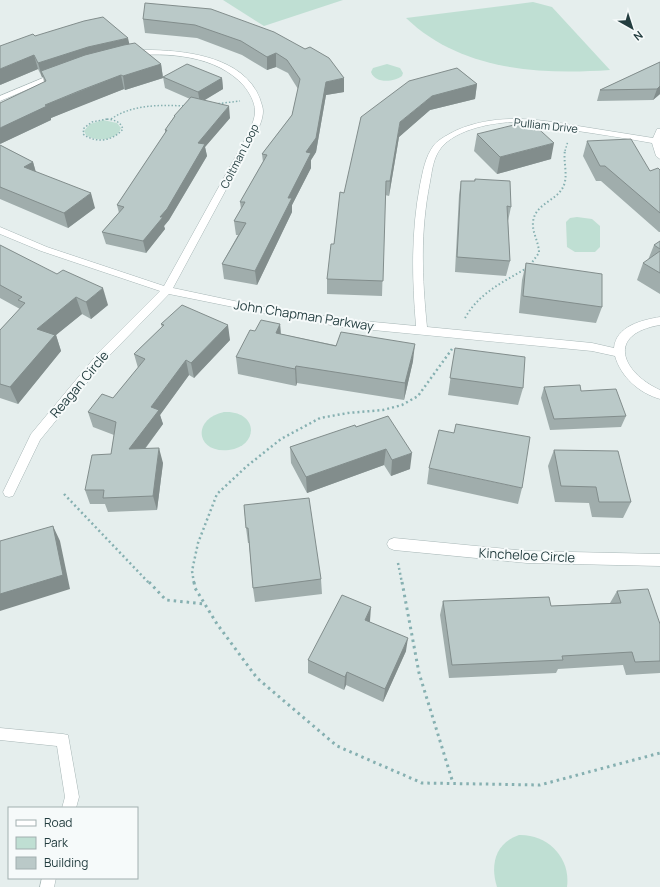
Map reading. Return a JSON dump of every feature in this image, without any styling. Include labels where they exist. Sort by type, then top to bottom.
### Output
[{"type":"street","name":"Coltman Loop","points":[[121,55],[158,51],[193,55],[204,59],[227,69],[240,78],[252,92],[259,109],[252,134],[167,290]]},
{"type":"street","points":[[0,99],[63,73]]},
{"type":"street","name":"Pulliam Drive","points":[[422,332],[418,277],[419,214],[430,160],[438,146],[452,135],[471,127],[493,122],[517,120],[656,141]]},
{"type":"street","points":[[660,130],[656,141],[660,156]]},
{"type":"street","name":"John Chapman Parkway","points":[[0,230],[44,249],[167,290],[253,308],[335,322],[422,332],[592,347],[619,353]]},
{"type":"street","name":"Reagan Circle","points":[[9,492],[35,437],[104,354],[167,290]]},
{"type":"street","points":[[660,321],[643,324],[627,332],[620,343],[619,353],[628,373],[642,386],[660,395]]},
{"type":"street","name":"Kincheloe Circle","points":[[394,544],[527,557],[660,560]]},
{"type":"lane","points":[[0,734],[63,740],[72,797],[69,807]]},
{"type":"path","points":[[208,105],[242,100]]},
{"type":"path","points":[[111,119],[117,121],[122,126],[122,131],[115,136],[105,140],[94,140],[83,134],[84,128],[89,123],[100,119],[111,119],[128,111],[145,107],[192,106]]},
{"type":"path","points":[[463,323],[468,311],[480,298],[536,261],[540,248],[533,227],[533,218],[539,207],[561,191],[566,181],[564,155],[571,127]]},
{"type":"path","points":[[452,348],[418,396],[402,405],[383,410],[348,413],[320,418],[281,439],[247,466],[217,494],[198,543],[192,572],[195,588],[217,624],[257,678],[337,746],[422,783],[540,785],[660,753]]},
{"type":"path","points":[[64,494],[166,600],[205,604]]},
{"type":"path","points":[[394,544],[419,672],[453,783]]},
{"type":"green space","points":[[223,0],[343,0],[264,26]]},
{"type":"green space","points":[[533,2],[552,7],[610,70],[555,71],[528,69],[475,59],[451,49],[427,35],[406,18]]},
{"type":"green space","points":[[387,64],[400,68],[403,73],[402,76],[390,81],[376,79],[371,72],[373,68]]},
{"type":"green space","points":[[103,120],[117,123],[121,128],[119,132],[111,138],[105,139],[95,139],[86,135],[84,131],[90,124]]},
{"type":"green space","points":[[577,217],[592,219],[600,226],[600,247],[595,252],[575,252],[567,247],[566,222],[570,218]]},
{"type":"green space","points":[[224,412],[235,413],[249,422],[251,429],[250,436],[246,442],[239,447],[229,450],[218,450],[210,447],[204,442],[202,428],[206,421],[213,416]]},
{"type":"green space","points":[[519,835],[539,838],[555,849],[565,866],[567,887],[497,887],[494,871],[496,856],[504,843]]},
{"type":"building","points":[[145,3],[211,9],[274,32],[305,49],[310,47],[329,58],[344,78],[326,82],[316,138],[306,152],[311,153],[288,198],[292,198],[255,271],[222,264],[246,223],[234,221],[245,202],[240,202],[267,155],[262,154],[292,115],[300,79],[287,60],[276,53],[267,57],[241,41],[195,25],[143,19]]},
{"type":"building","points":[[103,17],[128,38],[88,47],[38,63],[34,55],[0,69],[0,46],[33,34],[35,36],[84,21]]},
{"type":"building","points":[[135,43],[161,64],[123,76],[121,75],[79,91],[45,105],[47,106],[0,128],[0,103],[46,81],[41,71],[85,55]]},
{"type":"building","points":[[660,62],[660,86],[657,89],[600,90]]},
{"type":"building","points":[[187,64],[222,78],[198,92],[163,77]]},
{"type":"building","points":[[457,68],[477,84],[432,96],[400,122],[390,181],[386,181],[383,281],[327,279],[331,244],[334,244],[340,192],[344,193],[361,117],[409,81]]},
{"type":"building","points":[[191,97],[229,106],[198,143],[205,144],[167,209],[160,217],[163,217],[143,241],[102,232],[124,207],[117,205],[167,130],[165,130],[174,116]]},
{"type":"building","points":[[530,121],[554,143],[500,157],[477,134]]},
{"type":"building","points":[[631,139],[650,171],[658,168],[660,170],[660,213],[605,166],[600,166],[587,141]]},
{"type":"building","points":[[0,145],[33,162],[24,167],[91,193],[64,213],[0,187]]},
{"type":"building","points":[[475,179],[510,181],[511,207],[507,206],[510,261],[457,257],[461,181],[475,181]]},
{"type":"building","points":[[660,241],[660,249],[654,245]]},
{"type":"building","points":[[0,245],[57,274],[63,270],[103,288],[86,302],[76,297],[37,329],[55,335],[10,387],[0,384],[0,330],[25,303],[18,300],[22,297],[0,285]]},
{"type":"building","points":[[660,251],[660,273],[643,263]]},
{"type":"building","points":[[526,263],[602,274],[602,307],[523,296]]},
{"type":"building","points":[[182,305],[228,325],[191,363],[186,360],[151,407],[159,410],[129,449],[159,448],[153,496],[103,498],[104,490],[85,490],[92,455],[111,454],[116,422],[88,412],[102,394],[113,398],[145,359],[134,354],[164,325],[161,324]]},
{"type":"building","points":[[261,320],[280,324],[276,333],[336,346],[341,332],[415,344],[405,383],[296,366],[295,369],[236,357],[250,330],[255,331]]},
{"type":"building","points":[[455,348],[525,357],[523,388],[450,378]]},
{"type":"building","points":[[580,385],[581,391],[616,389],[626,416],[554,419],[544,387]]},
{"type":"building","points":[[388,416],[412,453],[392,460],[386,449],[306,477],[290,447],[355,425],[356,427]]},
{"type":"building","points":[[456,424],[530,437],[522,488],[429,468],[439,430],[454,433]]},
{"type":"building","points":[[554,450],[618,451],[631,502],[599,502],[596,487],[561,486]]},
{"type":"building","points":[[309,498],[321,579],[253,588],[248,528],[246,528],[244,505]]},
{"type":"building","points":[[53,526],[63,575],[0,594],[0,541]]},
{"type":"building","points":[[648,589],[660,624],[660,661],[635,662],[632,652],[562,656],[563,660],[452,665],[443,601],[549,597],[551,606],[621,603],[617,591]]},
{"type":"building","points":[[342,595],[371,607],[365,620],[408,638],[385,689],[347,672],[345,677],[308,660]]}]
